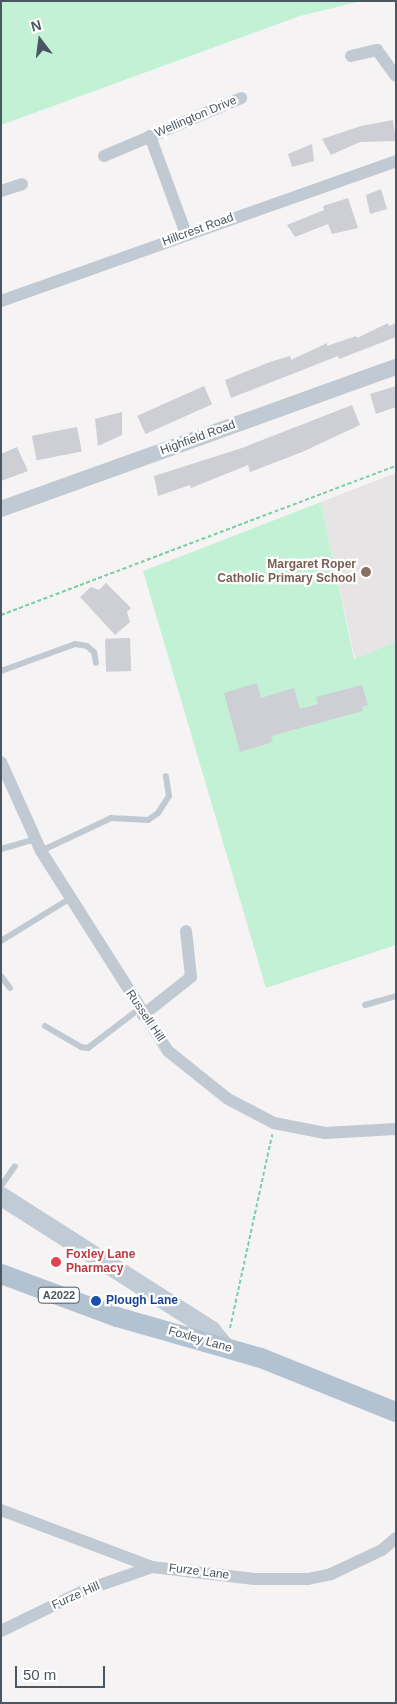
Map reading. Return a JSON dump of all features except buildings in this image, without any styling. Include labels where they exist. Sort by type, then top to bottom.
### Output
[{"type":"main road","points":[[1,1196],[211,1330],[225,1347]]},
{"type":"main road","name":"Foxley Lane","points":[[1,1274],[117,1317],[225,1347],[291,1369],[396,1412]]},
{"type":"street","points":[[351,56],[377,50],[396,76]]},
{"type":"street","name":"Wellington Drive","points":[[104,156],[241,98]]},
{"type":"street","name":"Wellington Drive","points":[[150,136],[186,234]]},
{"type":"street","name":"Hillcrest Road","points":[[1,301],[396,161]]},
{"type":"street","points":[[1,191],[22,184]]},
{"type":"street","name":"Highfield Road","points":[[1,509],[396,367]]},
{"type":"street","name":"Russell Hill","points":[[1,762],[35,839],[69,900],[168,1051],[198,1077],[228,1099],[274,1123],[326,1133],[396,1129]]},
{"type":"street","points":[[141,1012],[191,977],[186,931]]},
{"type":"street","name":"Furze Lane","points":[[1,1510],[152,1567],[254,1579],[308,1579],[351,1566],[382,1550],[396,1538]]},
{"type":"street","name":"Furze Hill","points":[[1,1631],[83,1591],[152,1567]]},
{"type":"lane","points":[[1,670],[75,644],[87,646],[94,652],[96,663]]},
{"type":"lane","points":[[41,851],[111,818],[148,820],[158,813],[169,796],[166,776]]},
{"type":"lane","points":[[1,849],[35,839]]},
{"type":"lane","points":[[1,941],[69,900]]},
{"type":"lane","points":[[1,976],[10,988]]},
{"type":"lane","points":[[365,1005],[396,996]]},
{"type":"lane","points":[[45,1026],[81,1047],[88,1048],[141,1012]]},
{"type":"lane","points":[[1,1186],[15,1166]]},
{"type":"path","points":[[1,615],[396,466]]},
{"type":"path","points":[[225,1347],[274,1123]]},
{"type":"shaded area","name":"Margaret Roper Catholic Primary School","points":[[396,473],[396,642],[355,659],[321,502]]},
{"type":"green space","points":[[1,1],[362,1],[300,16],[1,125]]},
{"type":"green space","points":[[321,502],[354,659],[396,642],[396,945],[266,988],[143,571]]},
{"type":"place","name":"Margaret Roper Catholic Primary School","points":[[366,572]]},
{"type":"place","name":"Foxley Lane Pharmacy","points":[[56,1262]]},
{"type":"place","name":"Plough Lane","points":[[96,1301]]}]
